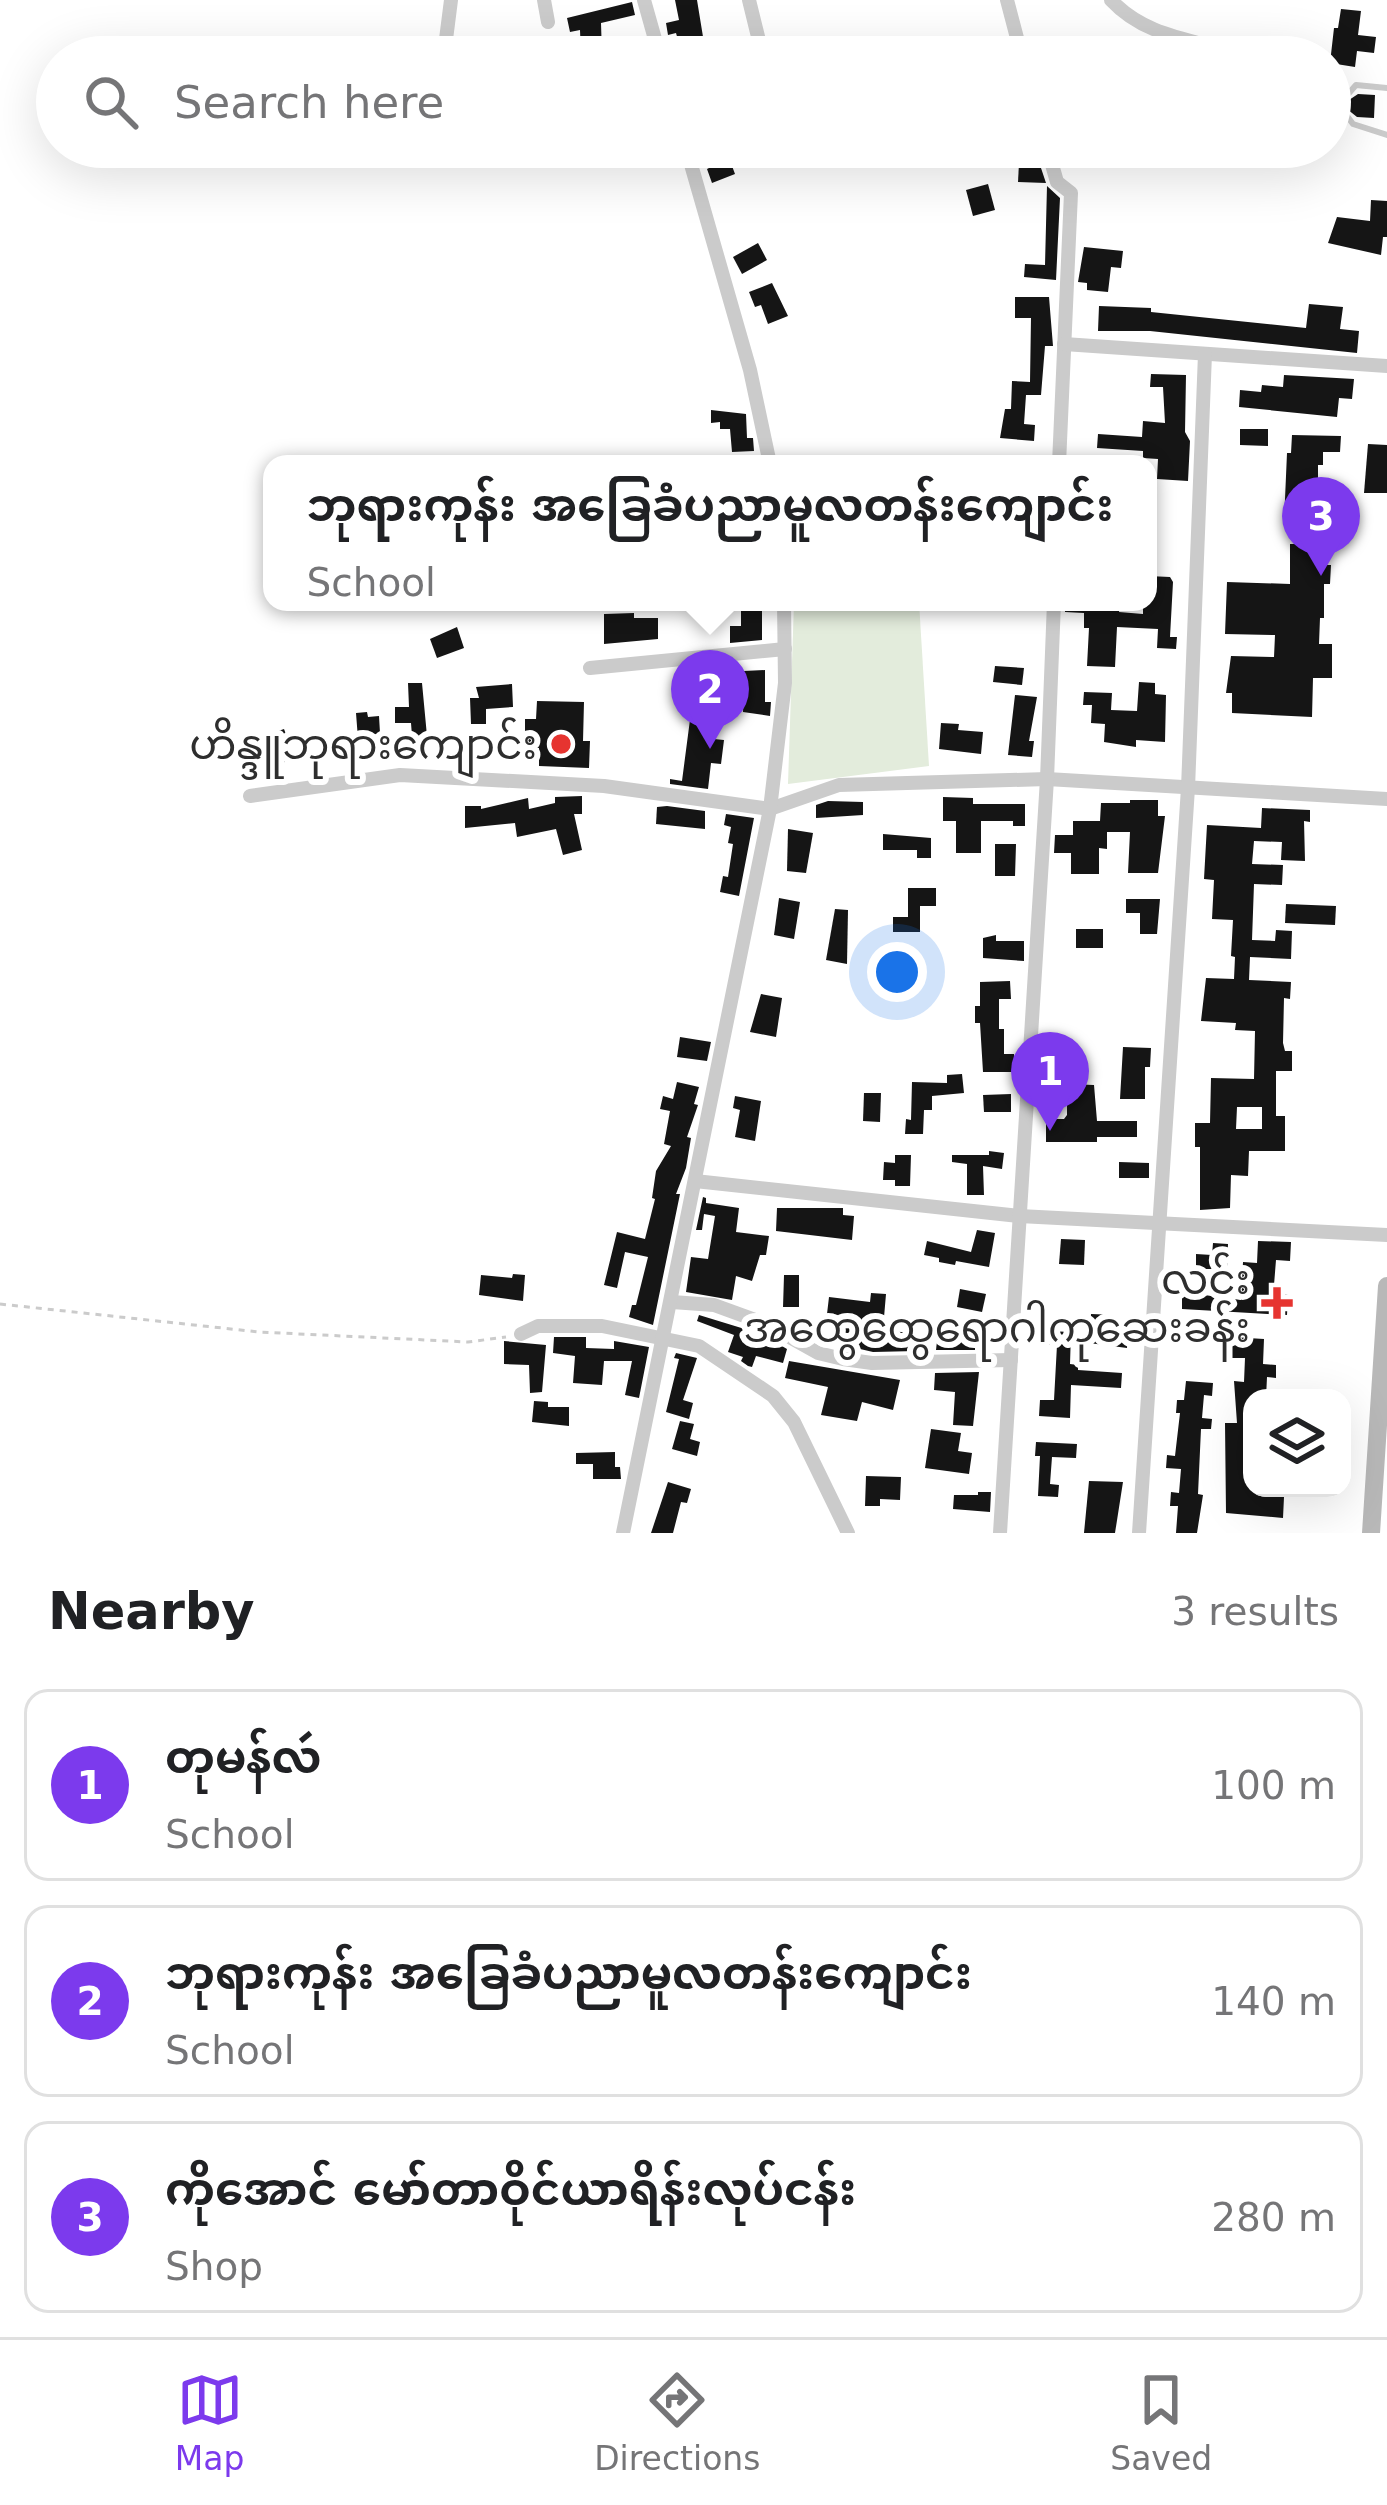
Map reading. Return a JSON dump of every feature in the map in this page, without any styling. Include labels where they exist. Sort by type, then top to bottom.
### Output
[{"type":"main road","points":[[1371,1533],[1387,1286]]},
{"type":"street","points":[[446,36],[451,0]]},
{"type":"street","points":[[544,0],[548,22]]},
{"type":"street","points":[[644,0],[655,36]]},
{"type":"street","points":[[749,0],[758,36]]},
{"type":"street","points":[[1007,0],[1016,36]]},
{"type":"street","points":[[1111,0],[1126,16],[1172,36]]},
{"type":"street","points":[[692,168],[750,370],[768,455]]},
{"type":"street","points":[[1053,168],[1057,182],[1071,193],[1059,455]]},
{"type":"street","points":[[1064,344],[1387,366]]},
{"type":"street","points":[[1139,1533],[1188,788],[1204,354]]},
{"type":"street","points":[[623,1533],[770,809],[785,683],[784,611]]},
{"type":"street","points":[[1000,1533],[1054,611]]},
{"type":"street","points":[[590,668],[785,649]]},
{"type":"street","points":[[250,796],[400,775],[604,786],[770,809],[839,785],[1047,779],[1387,799]]},
{"type":"street","points":[[695,1180],[1019,1216],[1387,1235]]},
{"type":"street","points":[[672,1302],[713,1305],[766,1324],[818,1353],[843,1359],[872,1363],[1011,1360]]},
{"type":"street","points":[[521,1334],[538,1326],[563,1324],[664,1336],[699,1346],[772,1396],[794,1422],[848,1533]]},
{"type":"lane","points":[[1351,91],[1356,86],[1387,88]]},
{"type":"lane","points":[[1351,121],[1387,135]]},
{"type":"path","points":[[0,1304],[260,1332],[467,1342],[521,1334]]},
{"type":"green space","points":[[794,611],[920,611],[929,766],[788,784]]},
{"type":"building","points":[[675,0],[697,0],[703,36],[668,35],[666,23],[679,20]]},
{"type":"building","points":[[632,2],[635,15],[601,23],[601,36],[570,32],[567,18]]},
{"type":"building","points":[[1341,9],[1361,11],[1358,35],[1376,37],[1374,53],[1357,51],[1355,67],[1351,66],[1351,36],[1333,36]]},
{"type":"building","points":[[1375,95],[1374,118],[1351,112],[1351,99]]},
{"type":"building","points":[[733,168],[735,174],[712,183],[707,169]]},
{"type":"building","points":[[1019,168],[1041,168],[1046,183],[1018,182]]},
{"type":"building","points":[[988,184],[995,210],[973,216],[966,190]]},
{"type":"building","points":[[1047,186],[1060,198],[1056,280],[1024,277],[1025,264],[1045,265]]},
{"type":"building","points":[[1371,200],[1387,201],[1387,237],[1383,237],[1381,255],[1328,243],[1337,217],[1370,221]]},
{"type":"building","points":[[758,243],[767,260],[742,274],[733,257]]},
{"type":"building","points":[[1084,247],[1123,251],[1121,268],[1111,267],[1108,292],[1087,290],[1087,283],[1078,282]]},
{"type":"building","points":[[772,283],[788,316],[768,324],[761,305],[755,307],[749,292]]},
{"type":"building","points":[[1015,297],[1049,297],[1053,346],[1045,346],[1041,395],[1026,395],[1024,424],[1035,425],[1034,441],[1000,438],[1005,409],[1011,409],[1012,381],[1030,382],[1031,318],[1015,318]]},
{"type":"building","points":[[1309,304],[1343,307],[1340,329],[1359,331],[1357,353],[1150,331],[1098,331],[1099,306],[1306,328]]},
{"type":"building","points":[[1151,374],[1186,375],[1188,481],[1157,479],[1157,455],[1097,448],[1098,434],[1142,437],[1143,421],[1165,423],[1163,387],[1150,387]]},
{"type":"building","points":[[1284,375],[1354,379],[1352,399],[1339,398],[1337,417],[1239,407],[1240,390],[1283,387]]},
{"type":"building","points":[[711,410],[746,414],[747,438],[753,438],[754,451],[732,452],[730,429],[720,429],[720,422],[711,423]]},
{"type":"building","points":[[1240,429],[1268,429],[1268,446],[1240,445]]},
{"type":"building","points":[[1292,435],[1341,436],[1340,452],[1323,452],[1323,465],[1318,465],[1318,491],[1337,492],[1336,526],[1324,526],[1323,565],[1331,565],[1330,584],[1324,584],[1319,644],[1332,644],[1332,678],[1313,678],[1312,717],[1232,713],[1232,693],[1226,693],[1231,656],[1274,657],[1275,635],[1225,634],[1227,582],[1290,584],[1290,544],[1297,544],[1298,522],[1284,522]]},
{"type":"building","points":[[1368,444],[1387,445],[1387,493],[1364,493]]},
{"type":"building","points":[[1157,576],[1170,577],[1170,637],[1177,637],[1176,649],[1157,648],[1158,629],[1117,627],[1115,667],[1087,666],[1089,628],[1084,628],[1084,613],[1065,611],[1119,611],[1157,611]]},
{"type":"building","points":[[741,611],[762,611],[762,640],[730,643],[730,626],[741,626]]},
{"type":"building","points":[[634,613],[634,618],[658,618],[658,639],[604,644],[604,614]]},
{"type":"building","points":[[457,627],[464,648],[437,658],[430,639]]},
{"type":"building","points":[[995,666],[1024,668],[1022,685],[993,682]]},
{"type":"building","points":[[765,670],[770,716],[743,712],[744,671]]},
{"type":"building","points":[[1139,682],[1155,683],[1155,694],[1166,695],[1165,742],[1136,740],[1136,747],[1104,742],[1105,724],[1091,723],[1092,705],[1083,705],[1084,692],[1112,693],[1111,710],[1137,711]]},
{"type":"building","points":[[408,683],[422,683],[427,736],[412,736],[411,723],[395,723],[395,707],[409,707]]},
{"type":"building","points":[[512,684],[513,707],[486,709],[486,724],[471,724],[470,698],[479,698],[476,687]]},
{"type":"building","points":[[1015,695],[1037,697],[1029,741],[1034,741],[1032,757],[1008,755]]},
{"type":"building","points":[[537,701],[584,702],[583,741],[590,741],[589,768],[539,766],[539,748],[525,748],[525,719],[536,719]]},
{"type":"building","points":[[367,712],[368,717],[379,716],[380,733],[358,739],[356,713]]},
{"type":"building","points":[[691,712],[717,716],[714,739],[724,740],[721,764],[711,763],[708,789],[670,784],[670,779],[682,781]]},
{"type":"building","points":[[941,723],[983,732],[981,754],[939,749]]},
{"type":"building","points":[[284,729],[295,758],[277,765],[267,735]]},
{"type":"building","points":[[582,796],[582,814],[574,814],[582,850],[563,855],[556,829],[517,837],[515,823],[465,828],[465,806],[481,809],[528,798],[529,809],[555,803],[555,797]]},
{"type":"building","points":[[943,797],[973,798],[973,804],[1025,804],[1025,826],[1013,826],[1013,821],[981,821],[981,853],[956,853],[956,821],[943,821]]},
{"type":"building","points":[[1158,800],[1158,816],[1165,816],[1158,873],[1128,873],[1130,832],[1107,832],[1107,849],[1099,848],[1099,874],[1071,874],[1071,853],[1054,853],[1055,835],[1073,835],[1073,821],[1100,821],[1101,803]]},
{"type":"building","points":[[863,802],[863,815],[816,818],[816,805]]},
{"type":"building","points":[[657,807],[705,811],[705,829],[656,824]]},
{"type":"building","points":[[1262,808],[1310,810],[1310,822],[1304,821],[1305,861],[1281,860],[1282,842],[1254,841],[1252,864],[1283,865],[1282,885],[1254,884],[1252,940],[1275,941],[1276,930],[1292,931],[1291,959],[1250,957],[1249,980],[1291,982],[1290,999],[1284,998],[1283,1043],[1285,1051],[1292,1051],[1292,1071],[1276,1071],[1276,1116],[1285,1116],[1285,1151],[1249,1151],[1248,1176],[1231,1175],[1230,1208],[1200,1210],[1200,1147],[1195,1147],[1195,1123],[1210,1123],[1211,1078],[1254,1079],[1255,1031],[1235,1030],[1236,1023],[1201,1021],[1206,978],[1234,979],[1235,957],[1231,956],[1233,920],[1212,919],[1214,880],[1204,879],[1207,825],[1261,828]],"holes":[[[1237,1107],[1262,1107],[1262,1129],[1236,1129]]]},
{"type":"building","points":[[726,814],[754,818],[739,896],[720,892],[723,876],[728,877],[733,844],[728,843],[731,827],[724,825]]},
{"type":"building","points":[[788,829],[813,833],[806,873],[787,871]]},
{"type":"building","points":[[883,834],[931,838],[931,858],[917,858],[917,850],[883,850]]},
{"type":"building","points":[[995,844],[1016,844],[1015,876],[995,876]]},
{"type":"building","points":[[908,888],[936,888],[936,906],[920,906],[920,932],[893,932],[893,917],[908,917]]},
{"type":"building","points":[[779,898],[800,902],[794,939],[774,935]]},
{"type":"building","points":[[1126,899],[1160,899],[1157,934],[1140,934],[1140,913],[1126,913]]},
{"type":"building","points":[[1286,904],[1336,906],[1335,925],[1285,923]]},
{"type":"building","points":[[835,909],[848,910],[847,964],[826,960]]},
{"type":"building","points":[[1076,929],[1103,929],[1103,948],[1076,948]]},
{"type":"building","points":[[996,935],[996,941],[1024,941],[1024,961],[983,958],[983,938]]},
{"type":"building","points":[[1010,981],[1011,999],[999,999],[999,1029],[1004,1029],[1004,1054],[1014,1054],[1014,1072],[983,1072],[980,1023],[975,1023],[980,982]]},
{"type":"building","points":[[761,994],[782,998],[776,1037],[750,1032]]},
{"type":"building","points":[[680,1037],[711,1042],[707,1061],[677,1057]]},
{"type":"building","points":[[1123,1047],[1151,1048],[1150,1067],[1145,1067],[1145,1099],[1120,1099]]},
{"type":"building","points":[[962,1074],[964,1093],[932,1096],[932,1110],[924,1110],[923,1134],[905,1134],[906,1119],[911,1120],[912,1082],[947,1083],[947,1075]]},
{"type":"building","points":[[677,1082],[699,1087],[694,1104],[698,1105],[687,1137],[691,1138],[686,1168],[676,1194],[680,1194],[653,1325],[629,1317],[648,1257],[625,1252],[617,1288],[604,1285],[617,1232],[645,1239],[656,1171],[671,1146],[664,1144],[670,1111],[660,1109],[663,1096],[673,1099]]},
{"type":"building","points":[[1067,1084],[1094,1085],[1097,1121],[1137,1121],[1137,1137],[1046,1142],[1046,1119],[1067,1115]]},
{"type":"building","points":[[864,1093],[881,1093],[880,1122],[863,1121]]},
{"type":"building","points":[[1011,1094],[1011,1112],[984,1112],[983,1095]]},
{"type":"building","points":[[735,1096],[761,1101],[755,1141],[735,1137],[740,1110],[733,1108]]},
{"type":"building","points":[[989,1151],[1004,1153],[1002,1169],[983,1166],[984,1195],[967,1195],[967,1164],[952,1162],[952,1155],[989,1155]]},
{"type":"building","points":[[895,1155],[911,1155],[910,1186],[883,1180],[884,1162],[895,1163]]},
{"type":"building","points":[[1119,1162],[1149,1163],[1149,1178],[1119,1178]]},
{"type":"building","points":[[703,1197],[706,1203],[739,1208],[736,1232],[769,1236],[766,1255],[760,1255],[752,1281],[736,1276],[732,1300],[686,1292],[691,1257],[708,1259],[715,1216],[704,1214],[702,1230],[696,1230]]},
{"type":"building","points":[[777,1208],[843,1208],[843,1215],[854,1216],[852,1240],[776,1231]]},
{"type":"building","points":[[977,1230],[995,1233],[989,1267],[956,1261],[955,1265],[924,1255],[927,1241],[971,1252]]},
{"type":"building","points":[[1061,1239],[1085,1240],[1084,1265],[1059,1264]]},
{"type":"building","points":[[1258,1241],[1291,1242],[1290,1261],[1276,1260],[1274,1285],[1280,1285],[1279,1294],[1288,1295],[1287,1315],[1182,1309],[1182,1292],[1241,1300],[1243,1262],[1257,1263]]},
{"type":"building","points":[[1213,1243],[1228,1244],[1227,1269],[1196,1269],[1196,1254],[1212,1255]]},
{"type":"building","points":[[513,1274],[525,1275],[523,1301],[479,1295],[481,1275],[512,1278]]},
{"type":"building","points":[[784,1275],[799,1275],[799,1307],[783,1307]]},
{"type":"building","points":[[960,1289],[986,1294],[982,1312],[957,1307]]},
{"type":"building","points":[[871,1293],[886,1294],[883,1329],[919,1335],[917,1351],[873,1352],[830,1342],[838,1315],[827,1314],[829,1297],[870,1302]]},
{"type":"building","points":[[1091,1314],[1116,1315],[1116,1329],[1128,1329],[1127,1348],[1089,1343]]},
{"type":"building","points":[[699,1315],[761,1334],[787,1349],[783,1363],[756,1356],[752,1367],[748,1366],[741,1361],[743,1357],[728,1352],[734,1335],[697,1321]]},
{"type":"building","points":[[1049,1331],[1071,1332],[1070,1364],[1078,1365],[1078,1370],[1122,1373],[1121,1388],[1071,1385],[1070,1418],[1039,1416],[1040,1400],[1054,1400],[1057,1345],[1048,1345]]},
{"type":"building","points":[[938,1332],[975,1335],[975,1350],[936,1350]]},
{"type":"building","points":[[554,1337],[586,1337],[586,1348],[614,1349],[614,1341],[649,1347],[639,1398],[625,1395],[632,1361],[604,1361],[602,1385],[573,1383],[575,1356],[553,1353]]},
{"type":"building","points":[[1232,1337],[1264,1339],[1263,1364],[1276,1365],[1276,1378],[1267,1377],[1266,1389],[1243,1389],[1243,1497],[1284,1497],[1283,1518],[1226,1513],[1225,1423],[1237,1423],[1234,1381],[1244,1382],[1245,1358],[1231,1358]]},
{"type":"building","points":[[504,1341],[546,1345],[542,1392],[530,1393],[529,1365],[504,1364]]},
{"type":"building","points":[[676,1353],[697,1358],[683,1400],[693,1403],[689,1419],[666,1412],[679,1359],[674,1358]]},
{"type":"building","points":[[789,1361],[900,1380],[893,1410],[862,1402],[857,1421],[821,1415],[828,1387],[785,1378]]},
{"type":"building","points":[[979,1372],[973,1426],[953,1425],[955,1392],[934,1390],[935,1373]]},
{"type":"building","points":[[1186,1381],[1213,1383],[1212,1396],[1204,1395],[1202,1418],[1212,1419],[1211,1429],[1201,1429],[1198,1494],[1203,1495],[1197,1533],[1176,1533],[1178,1506],[1170,1506],[1171,1492],[1179,1493],[1181,1469],[1166,1468],[1167,1455],[1175,1456],[1177,1400],[1184,1400]]},
{"type":"building","points":[[534,1401],[569,1407],[569,1426],[532,1422]]},
{"type":"building","points":[[680,1421],[694,1424],[690,1439],[700,1442],[697,1456],[672,1449]]},
{"type":"building","points":[[931,1429],[961,1433],[958,1451],[972,1453],[969,1474],[925,1468]]},
{"type":"building","points":[[1036,1442],[1077,1444],[1076,1458],[1052,1457],[1050,1484],[1059,1485],[1058,1497],[1038,1496]]},
{"type":"building","points":[[615,1452],[621,1479],[593,1479],[593,1464],[576,1464],[576,1453]]},
{"type":"building","points":[[866,1476],[901,1477],[900,1500],[880,1499],[880,1506],[865,1506]]},
{"type":"building","points":[[1089,1481],[1123,1482],[1115,1533],[1084,1533]]},
{"type":"building","points":[[668,1482],[691,1489],[687,1503],[681,1502],[673,1533],[651,1533]]},
{"type":"building","points":[[991,1492],[990,1512],[953,1509],[954,1495]]},
{"type":"place","name":"ကိုအောင် မော်တာဝိုင်ယာရိန်းလုပ်ငန်း","points":[[1321,576]]},
{"type":"place","name":"ဟိန္ဒူဘုရားကျောင်း","points":[[561,744]]},
{"type":"place","name":"ဘုရားကုန်း အခြေခံပညာမူလတန်းကျောင်း","points":[[710,749]]},
{"type":"place","name":"တုမန်လဴ","points":[[1050,1131]]},
{"type":"place","name":"လင်း အထွေထွေရောဂါကုဆေးခန်း","points":[[1277,1303]]}]
